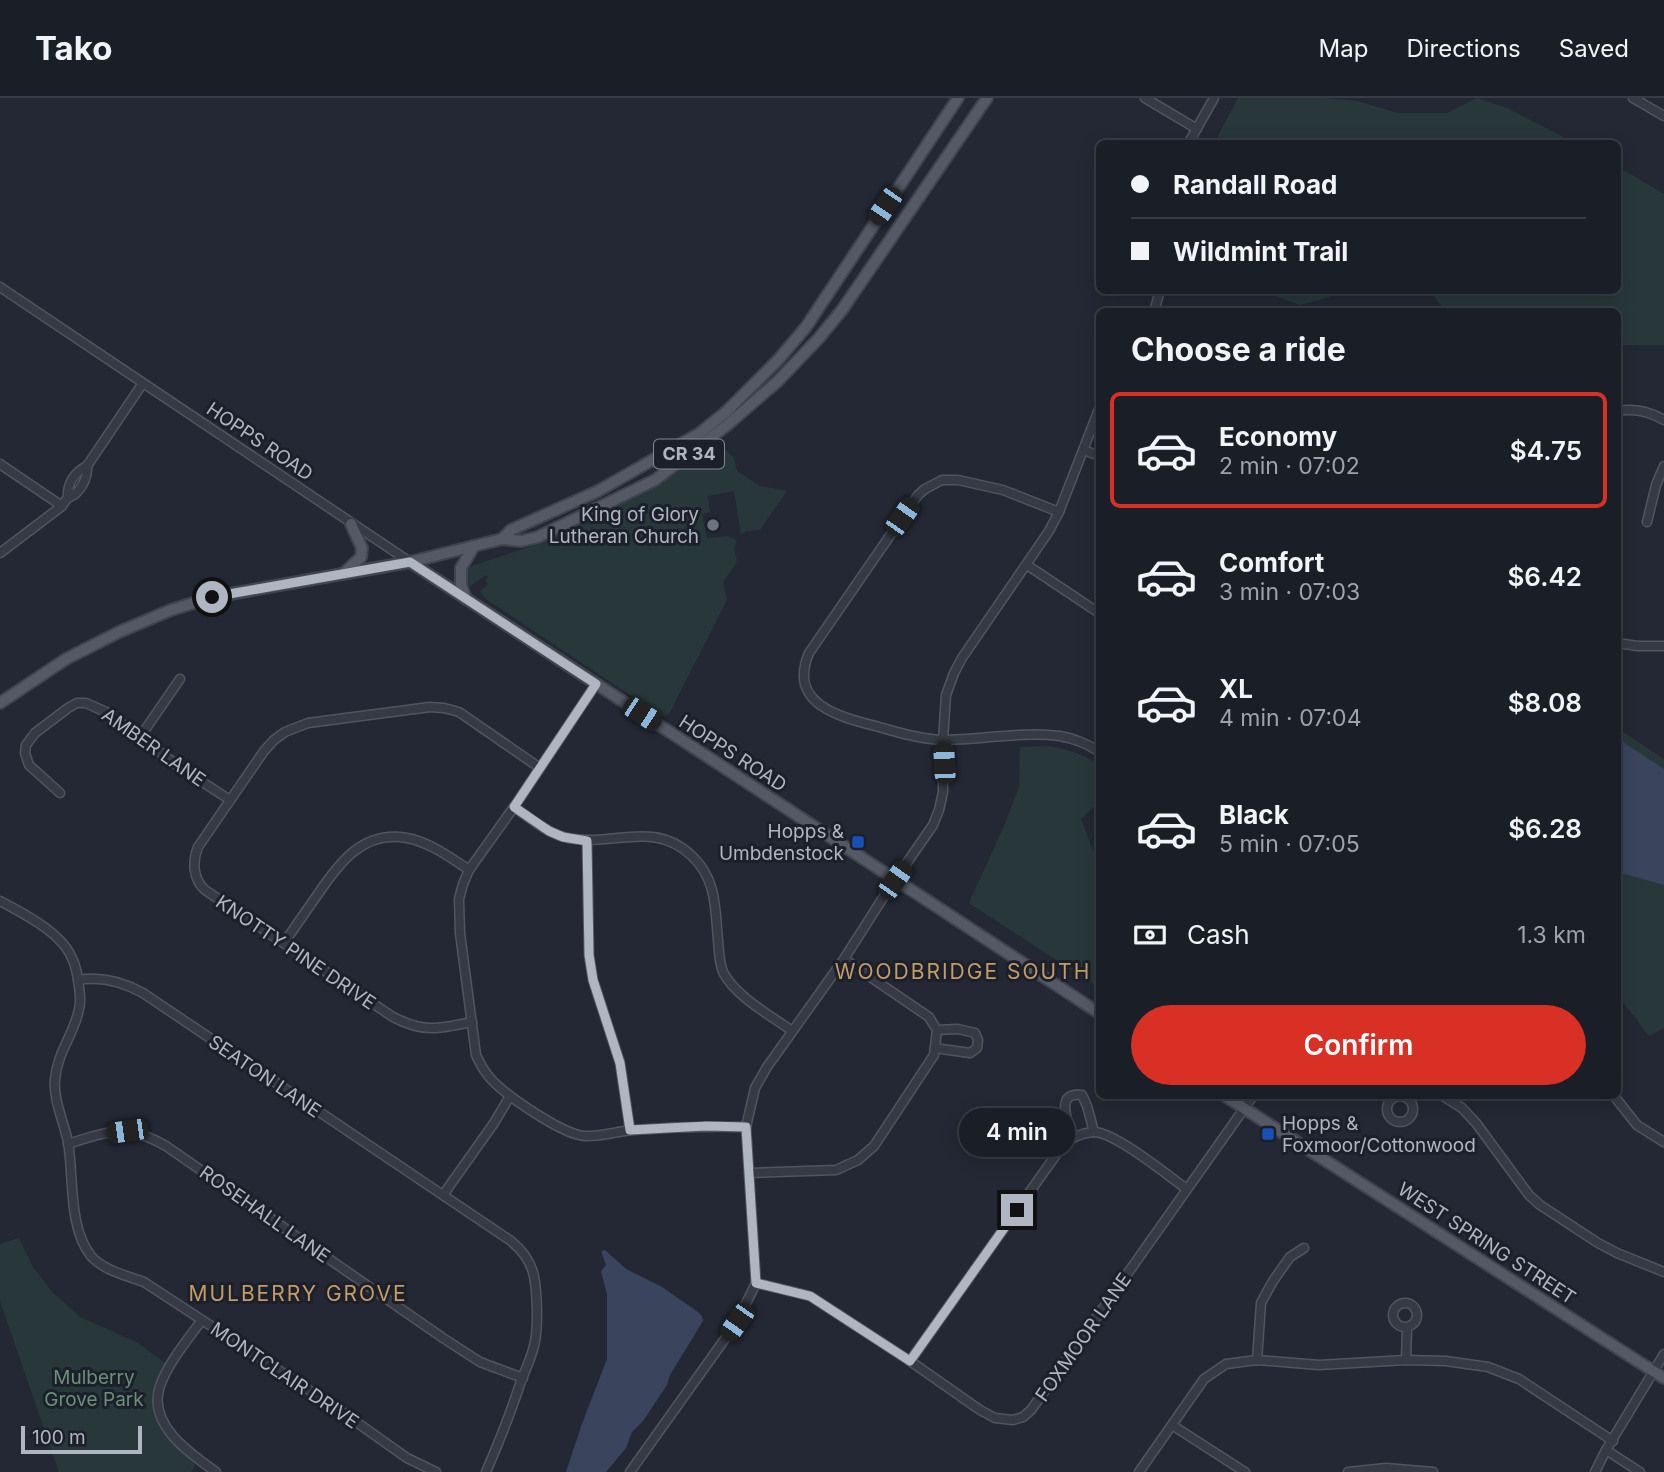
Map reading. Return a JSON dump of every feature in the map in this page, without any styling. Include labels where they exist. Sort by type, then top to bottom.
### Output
[{"type":"main road","name":"CR 34","points":[[502,539],[512,530],[598,491],[700,433],[726,412],[778,360],[806,327],[958,98]]},
{"type":"main road","name":"CR 34","points":[[0,703],[75,654],[171,610],[212,597],[410,562],[502,539],[521,541],[538,537],[655,480],[726,426],[778,381],[819,338],[842,310],[987,98]]},
{"type":"main road","points":[[343,574],[361,557],[362,548],[351,524]]},
{"type":"main road","points":[[467,599],[461,585],[461,568],[474,546]]},
{"type":"main road","name":"HOPPS ROAD","points":[[410,562],[1096,1011]]},
{"type":"main road","points":[[1230,1099],[1244,1108]]},
{"type":"main road","name":"WEST SPRING STREET","points":[[1244,1108],[1664,1378]]},
{"type":"street","points":[[1145,98],[1196,129]]},
{"type":"street","points":[[1190,140],[1214,98]]},
{"type":"street","points":[[1633,98],[1664,117]]},
{"type":"street","name":"HOPPS ROAD","points":[[0,287],[410,562]]},
{"type":"street","points":[[0,553],[62,506],[68,497],[67,487],[79,470],[87,466],[142,383]]},
{"type":"street","points":[[1621,410],[1644,411],[1664,420]]},
{"type":"street","points":[[630,1472],[737,1322],[756,1283],[746,1127],[755,1088],[933,825],[943,792],[946,695],[954,673],[1049,531],[1096,417]]},
{"type":"street","points":[[1084,450],[1096,455]]},
{"type":"street","points":[[0,464],[62,506]]},
{"type":"street","points":[[1647,522],[1656,485],[1664,466]]},
{"type":"street","points":[[1059,512],[1003,490],[958,480],[942,480],[933,484],[918,495],[809,653],[804,666],[804,683],[814,701],[839,716],[908,735],[943,740],[1060,736],[1096,751]]},
{"type":"street","points":[[1027,565],[1096,611]]},
{"type":"street","points":[[1621,644],[1664,646]]},
{"type":"street","points":[[140,737],[180,679]]},
{"type":"street","points":[[596,684],[469,870],[459,899],[460,933],[477,1055],[482,1068],[510,1096],[573,1134],[587,1137],[630,1130],[746,1127]]},
{"type":"street","name":"AMBER LANE","points":[[60,793],[36,773],[29,765],[25,753],[30,738],[68,708],[77,703],[86,703],[230,800]]},
{"type":"street","name":"KNOTTY PINE DRIVE","points":[[472,1022],[442,1028],[418,1028],[393,1017],[205,890],[199,884],[194,869],[195,854],[264,751],[285,732],[308,723],[430,706],[443,708],[459,712],[540,768]]},
{"type":"street","points":[[514,807],[549,831],[563,837],[587,841],[636,836],[660,838],[691,855],[703,867],[710,881],[715,900],[719,957],[723,971],[745,996],[792,1031]]},
{"type":"street","points":[[284,943],[338,866],[349,855],[369,843],[390,837],[406,838],[437,850],[469,870]]},
{"type":"street","points":[[587,841],[589,955],[593,980],[620,1063],[630,1130]]},
{"type":"street","points":[[0,901],[33,919],[59,941],[71,955],[78,979]]},
{"type":"street","points":[[749,1173],[836,1170],[858,1160],[874,1146],[934,1055],[937,1030],[929,1017],[844,959]]},
{"type":"street","name":"MONTCLAIR DRIVE","points":[[78,979],[80,1007],[59,1058],[55,1084],[68,1144],[74,1217],[92,1257],[117,1273],[144,1282],[338,1409],[407,1458],[436,1472]]},
{"type":"street","name":"SEATON LANE","points":[[78,979],[115,981],[143,993],[521,1248],[531,1264],[537,1295],[535,1345],[486,1472]]},
{"type":"street","points":[[935,1048],[970,1053],[977,1048],[978,1040],[975,1033],[937,1030]]},
{"type":"street","points":[[1073,1137],[1065,1104],[1074,1094],[1082,1095],[1094,1132]]},
{"type":"street","points":[[443,1195],[510,1096]]},
{"type":"street","name":"FOXMOOR LANE","points":[[756,1283],[810,1296],[995,1418],[1013,1420],[1023,1417],[1031,1410],[1251,1099]]},
{"type":"street","points":[[1448,1099],[1462,1108],[1476,1123],[1529,1195],[1540,1205],[1598,1243],[1664,1272]]},
{"type":"street","points":[[1616,1099],[1637,1125],[1664,1142]]},
{"type":"street","name":"ROSEHALL LANE","points":[[68,1144],[94,1135],[127,1131],[149,1136],[480,1362],[523,1378]]},
{"type":"street","points":[[910,1361],[1063,1145],[1073,1137],[1094,1132],[1118,1140],[1187,1189]]},
{"type":"street","points":[[1256,1360],[1261,1303],[1290,1257],[1304,1248]]},
{"type":"street","points":[[202,1320],[166,1373],[159,1388],[158,1406],[174,1439],[216,1472]]},
{"type":"street","points":[[1406,1360],[1407,1327]]},
{"type":"street","points":[[1595,1472],[1664,1354]]},
{"type":"street","points":[[1139,1472],[1204,1380],[1226,1364],[1256,1360],[1319,1365],[1406,1360],[1446,1361],[1488,1367],[1518,1379],[1613,1441]]},
{"type":"street","points":[[1172,1425],[1245,1472]]},
{"type":"street","points":[[1606,1450],[1640,1472]]},
{"type":"street","points":[[198,1472],[204,1463]]},
{"type":"street","points":[[1348,1472],[1386,1468],[1433,1472]]},
{"type":"green space","points":[[1238,98],[1326,98],[1357,101],[1398,113],[1447,113],[1477,98],[1507,108],[1569,140],[1216,140]]},
{"type":"green space","points":[[1621,168],[1664,194],[1664,345],[1621,345],[1621,308],[1443,308],[1432,294],[1621,294]]},
{"type":"green space","points":[[1269,294],[1334,294],[1330,297],[1300,305]]},
{"type":"green space","points":[[719,443],[734,458],[737,471],[760,486],[787,491],[760,530],[746,531],[741,535],[734,491],[708,496],[710,512],[702,514],[707,538],[728,536],[737,541],[734,548],[737,562],[723,582],[727,600],[665,717],[486,599],[480,591],[488,584],[486,575],[470,586],[464,582],[466,568],[544,542],[615,508]]},
{"type":"green space","points":[[1621,731],[1664,759],[1664,1028],[1649,1036],[1621,999]]},
{"type":"green space","points":[[1050,746],[1082,755],[1096,763],[1096,805],[1081,819],[1096,858],[1096,986],[969,903],[1019,787],[1020,747]]},
{"type":"green space","name":"Mulberry Grove Park","points":[[19,1238],[33,1267],[52,1292],[80,1317],[138,1343],[165,1363],[154,1393],[156,1418],[170,1440],[193,1460],[195,1466],[191,1472],[59,1472],[0,1301],[0,1244]]},
{"type":"water","points":[[1621,741],[1664,769],[1664,885],[1621,874]]},
{"type":"water","points":[[605,1250],[626,1269],[662,1287],[698,1312],[703,1321],[670,1375],[667,1385],[643,1421],[632,1432],[626,1448],[606,1472],[566,1472],[607,1359],[607,1294],[601,1271],[606,1265],[602,1254]]},
{"type":"place","name":"King of Glory Lutheran Church","points":[[713,525]]},
{"type":"place","name":"Hopps & Umbdenstock","points":[[858,842]]},
{"type":"place","name":"Hopps & Foxmoor/Cottonwood","points":[[1268,1134]]},
{"type":"district","name":"WOODBRIDGE SOUTH","points":[[963,972]]},
{"type":"district","name":"MULBERRY GROVE","points":[[298,1294]]},
{"type":"route","points":[[212,597],[410,562],[596,684],[514,807],[549,831],[563,837],[587,841],[589,955],[593,980],[620,1063],[630,1130],[746,1127],[756,1283],[810,1296],[910,1361],[1017,1210]]}]
